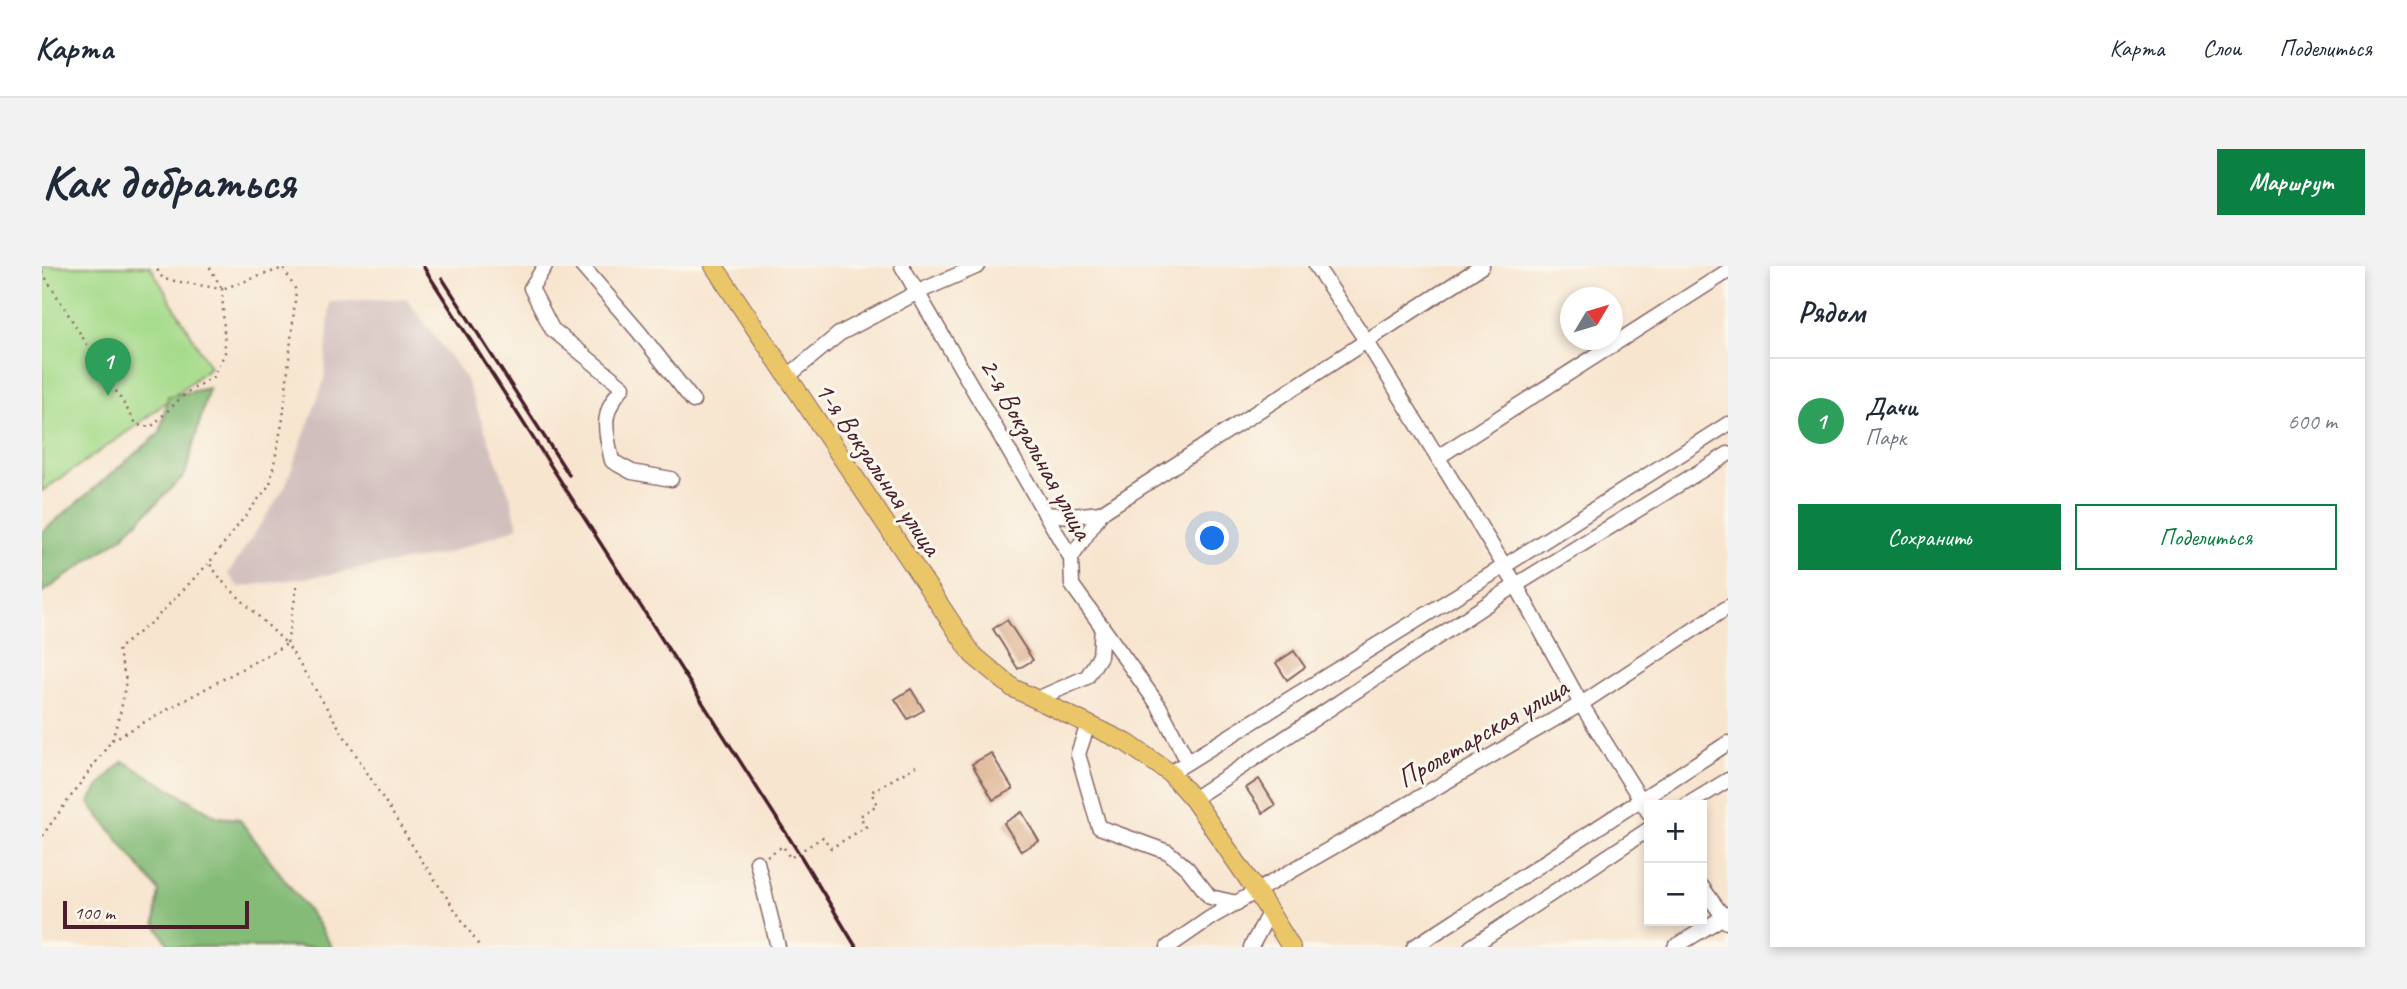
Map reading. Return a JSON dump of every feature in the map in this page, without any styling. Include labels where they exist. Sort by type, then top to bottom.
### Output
[{"type":"main road","name":"1-я Вокзальная улица","points":[[714,266],[973,655],[1013,688],[1127,743],[1170,774],[1193,799]]},
{"type":"main road","points":[[1193,799],[1291,947]]},
{"type":"street","points":[[545,266],[531,288],[552,329],[623,387],[609,402],[605,429],[612,461],[632,472],[671,479]]},
{"type":"street","points":[[582,266],[639,332],[693,401]]},
{"type":"street","name":"2-я Вокзальная улица","points":[[902,266],[1071,558],[1072,585],[1160,706],[1188,762]]},
{"type":"street","points":[[787,377],[839,334],[918,292],[978,266]]},
{"type":"street","points":[[1316,266],[1367,341],[1516,585],[1581,704],[1644,806]]},
{"type":"street","points":[[1071,558],[1101,513],[1482,266]]},
{"type":"street","points":[[1438,457],[1728,271]]},
{"type":"street","points":[[1170,774],[1728,424]]},
{"type":"street","points":[[1193,799],[1516,585],[1728,454]]},
{"type":"street","points":[[1045,513],[1071,516],[1101,513]]},
{"type":"street","name":"Пролетарская улица","points":[[1168,947],[1237,903],[1581,704],[1728,607]]},
{"type":"street","points":[[1037,699],[1087,677],[1100,656],[1102,627]]},
{"type":"street","points":[[1088,724],[1078,754],[1100,827],[1168,852],[1187,869],[1210,897],[1237,903]]},
{"type":"street","points":[[1414,947],[1728,743]]},
{"type":"street","points":[[1695,800],[1728,780]]},
{"type":"street","points":[[1471,947],[1644,832]]},
{"type":"street","points":[[757,862],[774,920],[778,947]]},
{"type":"street","points":[[1675,947],[1726,918],[1707,893]]},
{"type":"street","points":[[1251,947],[1269,913]]},
{"type":"path","points":[[42,836],[112,740],[126,680],[118,649],[154,620],[209,563],[270,484],[283,419],[296,290],[283,267],[222,289],[163,279],[155,266]]},
{"type":"path","points":[[42,272],[137,425],[151,427],[186,393],[213,377],[225,353],[222,289],[209,266]]},
{"type":"path","points":[[209,563],[224,583],[287,643],[419,856],[481,947]]},
{"type":"path","points":[[287,643],[297,586]]},
{"type":"path","points":[[112,740],[287,643]]},
{"type":"path","points":[[757,862],[783,846],[790,858],[823,837],[831,848],[866,827],[860,816],[877,804],[871,792],[916,766]]},
{"type":"shaded area","points":[[406,298],[465,377],[511,499],[518,527],[445,554],[239,587],[228,574],[285,487],[324,381],[330,302]]},
{"type":"green space","points":[[42,266],[150,266],[210,367],[137,425],[42,491]]},
{"type":"green space","points":[[209,388],[185,475],[122,537],[42,593],[42,532],[160,433],[168,396]]},
{"type":"green space","points":[[123,761],[218,817],[239,819],[316,921],[332,947],[170,947],[155,923],[159,891],[89,803],[99,786]]},
{"type":"building","points":[[1007,620],[1033,660],[1018,669],[993,629]]},
{"type":"building","points":[[1294,651],[1305,667],[1287,680],[1276,663]]},
{"type":"building","points":[[911,689],[924,710],[908,719],[895,699]]},
{"type":"building","points":[[991,753],[1013,789],[993,800],[972,764]]},
{"type":"building","points":[[1259,779],[1275,805],[1263,813],[1246,788]]},
{"type":"building","points":[[1022,812],[1039,841],[1021,851],[1004,823]]},
{"type":"railway","points":[[423,266],[802,858],[856,947]]},
{"type":"railway","points":[[442,278],[569,475]]},
{"type":"place","name":"Дачи","points":[[108,396]]}]
